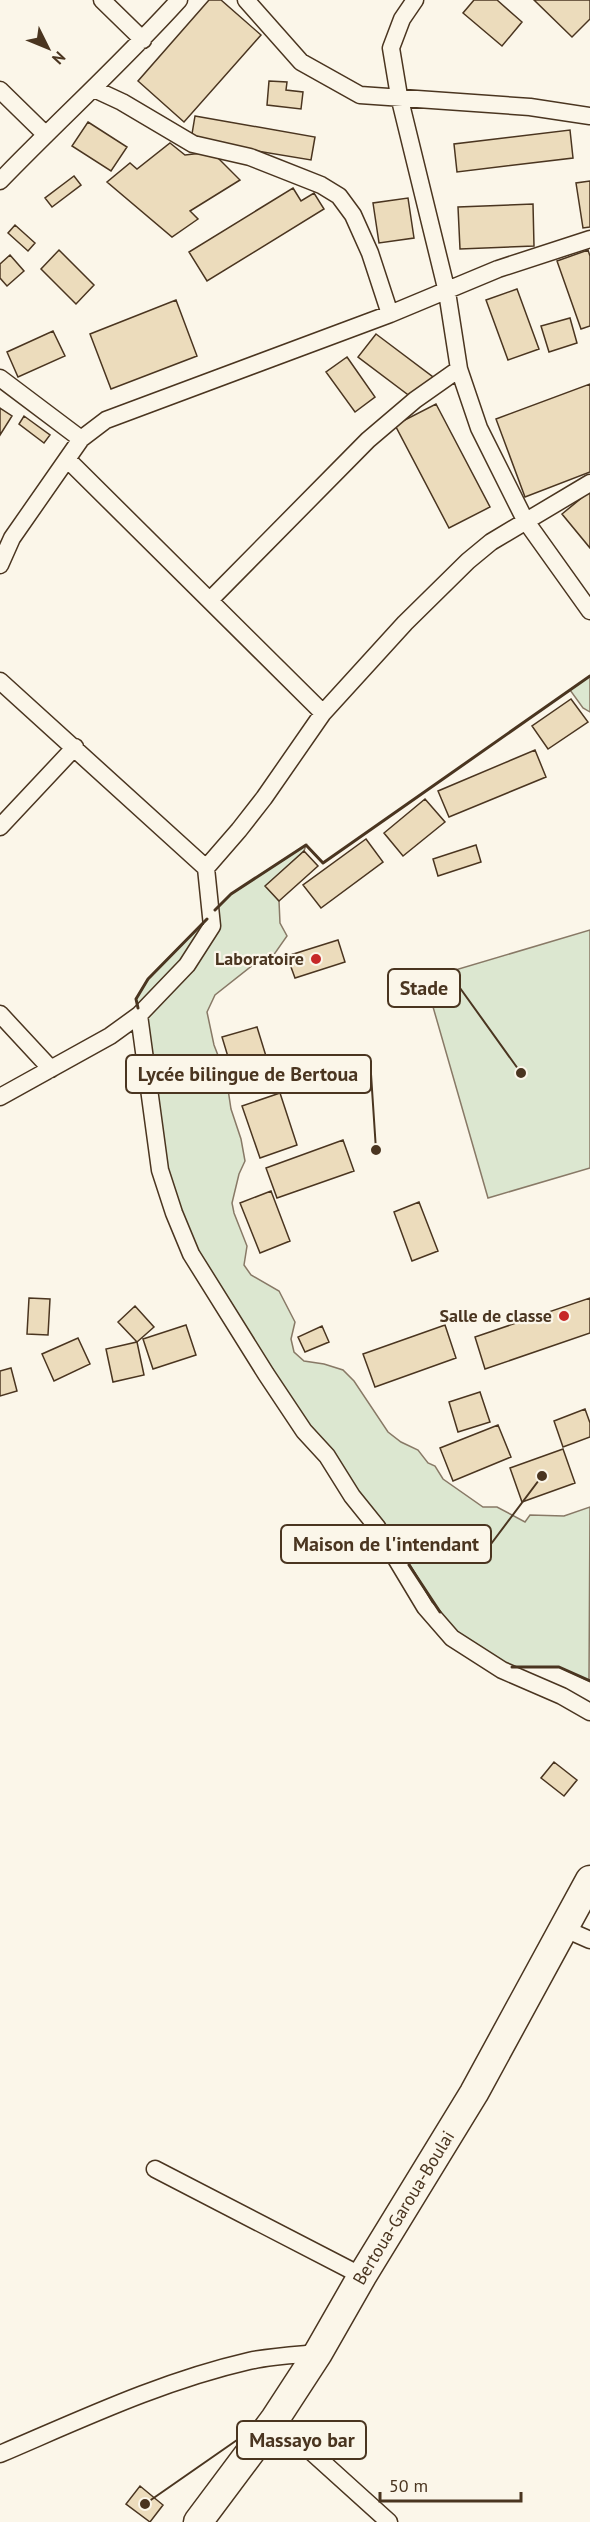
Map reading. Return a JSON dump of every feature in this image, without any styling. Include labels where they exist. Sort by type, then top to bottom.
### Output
[{"type":"highway","name":"Bertoua-Garoua-Boulai","points":[[198,2522],[275,2420],[318,2353],[362,2276],[474,2093],[577,1934],[590,1880]]},
{"type":"street","points":[[102,0],[143,40]]},
{"type":"street","points":[[0,181],[45,134],[143,40],[179,0]]},
{"type":"street","points":[[246,0],[301,62],[360,95],[530,106],[590,116]]},
{"type":"street","points":[[415,0],[402,19],[391,48],[399,96],[447,292],[459,369],[479,428],[525,520],[590,611]]},
{"type":"street","points":[[94,89],[123,102],[193,144],[250,157],[321,185],[339,196],[353,215],[370,253],[390,314]]},
{"type":"street","points":[[0,90],[45,134]]},
{"type":"street","points":[[0,565],[12,538],[81,439],[106,420],[390,314],[498,269],[590,239]]},
{"type":"street","points":[[210,600],[368,440],[415,400],[459,369]]},
{"type":"street","points":[[0,378],[81,439]]},
{"type":"street","points":[[67,459],[323,713]]},
{"type":"street","points":[[206,867],[246,822],[323,713],[398,631],[468,561],[491,542],[525,520],[590,483]]},
{"type":"street","points":[[0,681],[206,867],[212,926],[187,965],[139,1015],[110,1036],[0,1097]]},
{"type":"street","points":[[0,827],[75,747]]},
{"type":"street","points":[[0,1014],[51,1069]]},
{"type":"street","points":[[139,1015],[160,1170],[174,1213],[192,1254],[266,1374],[304,1431],[327,1456],[352,1496],[377,1527],[425,1608],[452,1638],[501,1670],[562,1696],[590,1712]]},
{"type":"street","points":[[155,2169],[362,2276]]},
{"type":"street","points":[[0,2454],[135,2395],[166,2385],[251,2361],[318,2353]]},
{"type":"street","points":[[275,2420],[389,2522]]},
{"type":"green space","points":[[590,676],[590,712],[583,708],[570,690]]},
{"type":"green space","points":[[306,845],[304,851],[266,886],[279,901],[280,923],[287,936],[273,956],[253,965],[215,995],[207,1012],[214,1045],[226,1076],[231,1109],[241,1139],[245,1161],[239,1174],[232,1203],[247,1246],[244,1265],[251,1275],[279,1291],[295,1322],[291,1339],[294,1352],[304,1361],[343,1370],[354,1381],[388,1432],[401,1442],[418,1450],[428,1463],[435,1466],[443,1479],[483,1507],[497,1507],[525,1522],[530,1515],[564,1516],[590,1507],[589,1681],[559,1667],[512,1667],[454,1635],[414,1572],[372,1513],[339,1479],[192,1249],[165,1181],[145,1039],[136,999],[148,979],[231,894]]},
{"type":"green space","points":[[590,930],[590,1168],[488,1198],[425,979]]},
{"type":"building","points":[[209,0],[221,0],[261,35],[184,122],[138,81]]},
{"type":"building","points":[[474,0],[497,0],[522,22],[502,46],[463,13]]},
{"type":"building","points":[[534,0],[590,0],[590,19],[572,37]]},
{"type":"building","points":[[269,81],[287,82],[286,90],[303,92],[301,109],[267,105]]},
{"type":"building","points":[[195,116],[315,137],[311,160],[191,140]]},
{"type":"building","points":[[88,122],[127,147],[111,171],[72,146]]},
{"type":"building","points":[[570,130],[573,158],[457,172],[454,144]]},
{"type":"building","points":[[170,143],[185,155],[212,152],[240,180],[190,211],[198,219],[172,237],[107,182],[130,163],[137,169]]},
{"type":"building","points":[[74,176],[81,185],[52,207],[45,198]]},
{"type":"building","points":[[590,181],[590,227],[583,228],[576,183]]},
{"type":"building","points":[[293,188],[301,201],[314,193],[324,209],[207,281],[189,252]]},
{"type":"building","points":[[408,198],[414,238],[379,243],[373,203]]},
{"type":"building","points":[[533,204],[534,246],[460,249],[458,207]]},
{"type":"building","points":[[15,225],[35,243],[28,251],[8,233]]},
{"type":"building","points":[[59,250],[94,285],[76,304],[41,269]]},
{"type":"building","points":[[588,250],[590,256],[590,326],[581,329],[557,261]]},
{"type":"building","points":[[10,255],[24,271],[7,286],[0,278],[0,264]]},
{"type":"building","points":[[517,289],[539,349],[508,360],[486,300]]},
{"type":"building","points":[[176,300],[197,356],[111,389],[90,334]]},
{"type":"building","points":[[570,318],[577,343],[549,352],[541,326]]},
{"type":"building","points":[[53,331],[65,356],[18,377],[7,352]]},
{"type":"building","points":[[376,334],[433,377],[415,400],[358,357]]},
{"type":"building","points":[[347,357],[375,397],[355,412],[326,372]]},
{"type":"building","points":[[590,384],[590,472],[525,497],[496,419]]},
{"type":"building","points":[[436,404],[490,507],[449,528],[395,425]]},
{"type":"building","points":[[0,408],[12,416],[0,435]]},
{"type":"building","points":[[24,416],[50,435],[44,443],[19,424]]},
{"type":"building","points":[[590,491],[590,548],[562,514]]},
{"type":"building","points":[[571,699],[588,722],[548,749],[532,726]]},
{"type":"building","points":[[535,750],[546,777],[449,817],[438,791]]},
{"type":"building","points":[[425,799],[445,822],[403,856],[384,833]]},
{"type":"building","points":[[366,839],[383,862],[321,908],[303,885]]},
{"type":"building","points":[[476,845],[481,862],[438,876],[433,859]]},
{"type":"building","points":[[304,851],[318,866],[279,901],[265,886]]},
{"type":"building","name":"Laboratoire","points":[[338,940],[345,962],[295,978],[287,956]]},
{"type":"building","points":[[257,1027],[274,1082],[239,1093],[222,1037]]},
{"type":"building","points":[[280,1093],[297,1145],[260,1158],[242,1106]]},
{"type":"building","points":[[343,1140],[354,1171],[277,1198],[266,1168]]},
{"type":"building","points":[[271,1191],[290,1241],[260,1253],[240,1203]]},
{"type":"building","points":[[419,1202],[438,1251],[412,1261],[394,1212]]},
{"type":"building","points":[[29,1298],[50,1299],[48,1335],[27,1334]]},
{"type":"building","name":"Salle de classe","points":[[590,1298],[590,1333],[485,1369],[475,1337]]},
{"type":"building","points":[[135,1306],[154,1327],[137,1342],[118,1322]]},
{"type":"building","points":[[186,1325],[196,1355],[153,1369],[143,1339]]},
{"type":"building","points":[[445,1325],[456,1358],[375,1387],[363,1354]]},
{"type":"building","points":[[322,1326],[329,1342],[305,1352],[298,1337]]},
{"type":"building","points":[[78,1338],[90,1364],[54,1381],[42,1354]]},
{"type":"building","points":[[137,1342],[144,1375],[113,1382],[106,1349]]},
{"type":"building","points":[[11,1368],[17,1391],[0,1396],[0,1371]]},
{"type":"building","points":[[480,1392],[490,1422],[458,1432],[449,1402]]},
{"type":"building","points":[[585,1409],[590,1423],[590,1437],[563,1447],[554,1421]]},
{"type":"building","points":[[498,1425],[511,1457],[453,1481],[440,1448]]},
{"type":"building","points":[[563,1449],[575,1483],[522,1502],[510,1468]]},
{"type":"building","points":[[554,1762],[577,1780],[564,1796],[541,1778]]},
{"type":"building","points":[[140,2486],[163,2505],[150,2522],[126,2504]]},
{"type":"wall","points":[[215,910],[231,894],[306,845],[323,863],[590,676]]},
{"type":"wall","points":[[138,1008],[136,999],[148,979],[207,919]]},
{"type":"wall","points":[[409,1565],[440,1612]]},
{"type":"wall","points":[[512,1667],[559,1667],[590,1681]]},
{"type":"place","name":"Laboratoire","points":[[316,959]]},
{"type":"place","name":"Stade","points":[[521,1073]]},
{"type":"place","name":"Lycée bilingue de Bertoua","points":[[376,1150]]},
{"type":"place","name":"Salle de classe","points":[[564,1316]]},
{"type":"place","name":"Maison de l'intendant","points":[[542,1476]]},
{"type":"place","name":"Massayo bar","points":[[145,2504]]}]
